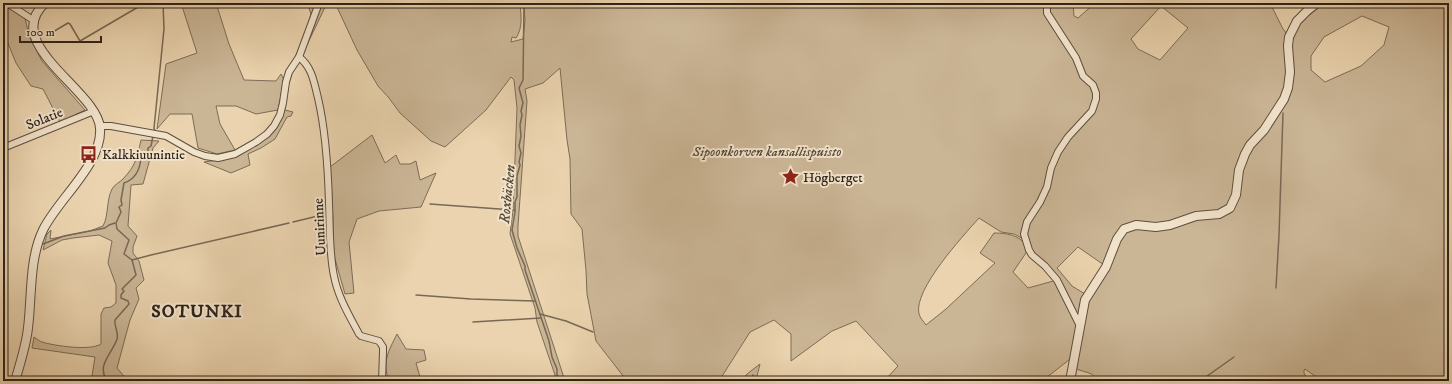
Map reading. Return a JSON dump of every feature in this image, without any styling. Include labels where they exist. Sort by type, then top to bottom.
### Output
[{"type":"street","points":[[7,3],[33,20]]},
{"type":"street","points":[[15,381],[28,329],[34,258],[41,235],[49,219],[84,172],[100,140],[100,126],[94,111],[46,57],[39,47],[34,34],[33,20],[38,10],[45,3]]},
{"type":"street","points":[[100,126],[111,126],[166,136],[194,152],[204,156],[218,158],[231,155],[256,142],[267,134],[274,126],[281,109],[289,72],[299,57],[320,3]]},
{"type":"street","points":[[1049,3],[1047,13],[1076,58],[1084,76],[1093,85],[1096,92],[1096,99],[1092,111],[1068,137],[1058,152],[1051,168],[1047,187],[1040,202],[1027,222],[1024,234],[1028,250],[1057,280],[1080,326]]},
{"type":"street","points":[[1070,381],[1085,300],[1106,268],[1117,239],[1124,229],[1136,225],[1156,227],[1170,225],[1196,216],[1219,214],[1230,208],[1236,195],[1239,170],[1244,154],[1264,130],[1284,99],[1288,88],[1290,80],[1288,46],[1289,37],[1297,21],[1317,3]]},
{"type":"street","name":"Uunirinne","points":[[299,57],[311,71],[323,125],[328,179],[330,246],[337,286],[342,304],[359,334],[361,336],[379,341],[383,347],[382,381]]},
{"type":"street","name":"Solatie","points":[[3,148],[94,111]]},
{"type":"green space","points":[[3,3],[25,18],[29,36],[42,61],[85,110],[60,122],[43,89],[31,86],[16,63],[3,31]]},
{"type":"green space","points":[[181,3],[216,3],[229,44],[244,80],[276,81],[281,74],[284,80],[278,110],[256,114],[236,106],[216,106],[220,124],[235,150],[217,154],[198,148],[192,114],[170,114],[157,129],[166,64],[197,53]]},
{"type":"green space","points":[[307,3],[327,3],[304,51],[300,51],[311,14]]},
{"type":"green space","name":"Sipoonkorven kansallispuisto","points":[[328,3],[520,3],[520,30],[516,38],[512,37],[511,42],[523,39],[525,21],[524,3],[1073,3],[1074,16],[1078,18],[1095,3],[1270,3],[1287,34],[1288,74],[1283,93],[1270,117],[1240,155],[1232,197],[1227,206],[1204,215],[1171,222],[1129,223],[1104,265],[1078,247],[1057,268],[1072,286],[1085,294],[1078,319],[1058,280],[1032,255],[1025,242],[1020,237],[1014,234],[1001,232],[979,218],[951,250],[931,278],[919,304],[919,314],[926,325],[946,309],[995,263],[980,253],[994,233],[1015,236],[1026,245],[1028,250],[1013,272],[1028,288],[1057,280],[1077,323],[1074,356],[1042,381],[884,381],[898,366],[856,321],[832,331],[791,361],[791,334],[774,320],[750,332],[719,381],[627,381],[596,341],[587,294],[582,229],[571,214],[570,159],[560,68],[543,83],[525,89],[527,101],[518,226],[518,236],[565,381],[557,381],[537,322],[535,308],[510,234],[513,210],[517,108],[514,80],[511,77],[486,110],[445,147],[431,141],[400,113],[378,86],[357,50],[336,5]],"holes":[[[1161,6],[1188,28],[1160,60],[1138,49],[1131,39]]]},
{"type":"green space","points":[[1322,3],[1449,3],[1449,381],[1322,381],[1305,369],[1304,373],[1309,381],[1097,381],[1093,375],[1078,370],[1075,368],[1088,301],[1120,241],[1127,232],[1131,230],[1226,214],[1247,155],[1292,88],[1294,72],[1291,46],[1300,23],[1309,13]],"holes":[[[1362,16],[1389,27],[1384,45],[1361,66],[1325,82],[1311,70],[1311,56],[1324,37]]]},
{"type":"green space","points":[[285,110],[293,112],[291,116],[287,117],[275,139],[248,154],[250,165],[231,173],[204,162],[243,153],[281,117]]},
{"type":"green space","points":[[372,135],[385,163],[396,155],[400,164],[410,164],[416,161],[420,180],[436,173],[421,207],[379,211],[357,219],[349,242],[354,293],[345,294],[333,252],[330,167]]},
{"type":"green space","points":[[141,140],[159,141],[153,148],[143,184],[131,185],[128,226],[137,236],[133,247],[133,253],[139,261],[144,280],[136,288],[139,299],[130,320],[117,368],[128,381],[94,381],[92,376],[95,357],[32,348],[34,337],[42,342],[63,346],[89,347],[101,344],[101,314],[104,308],[111,307],[116,303],[116,285],[108,263],[112,241],[99,235],[73,238],[62,240],[43,250],[47,234],[51,230],[50,239],[90,231],[103,226],[112,189],[123,179],[133,165],[137,157]]},
{"type":"green space","points":[[397,334],[406,349],[424,350],[426,360],[416,363],[420,377],[431,381],[389,381],[386,368],[387,357]]},
{"type":"green space","points":[[760,364],[757,376],[752,381],[741,381],[747,374]]},
{"type":"waterway","points":[[46,36],[68,23],[80,41],[145,3]]},
{"type":"waterway","points":[[155,131],[154,128],[164,29],[163,3]]},
{"type":"waterway","name":"Roxbäcken","points":[[524,3],[523,80],[519,88],[523,103],[521,111],[521,136],[519,146],[521,153],[517,176],[517,197],[515,202],[512,230],[549,341],[552,357],[560,381]]},
{"type":"waterway","points":[[1276,288],[1283,113]]},
{"type":"waterway","points":[[107,381],[103,370],[106,360],[117,339],[115,320],[129,304],[128,301],[121,298],[124,291],[122,289],[136,275],[132,260],[124,254],[129,240],[117,229],[116,223],[121,212],[119,207],[122,205],[121,200],[124,183],[132,179],[137,173],[141,158],[148,155],[148,148],[151,146],[153,136]]},
{"type":"waterway","points":[[430,204],[515,210]]},
{"type":"waterway","points":[[293,222],[322,215]]},
{"type":"waterway","points":[[43,244],[64,236],[105,228],[115,223]]},
{"type":"waterway","points":[[132,260],[289,223]]},
{"type":"waterway","points":[[416,295],[471,299],[535,301]]},
{"type":"waterway","points":[[540,314],[566,321],[593,332]]},
{"type":"waterway","points":[[473,322],[541,318]]},
{"type":"waterway","points":[[1200,381],[1234,357]]},
{"type":"waterway","points":[[751,381],[753,375]]},
{"type":"place","name":"Kalkkiuunintie","points":[[89,154]]},
{"type":"place","name":"Högberget","points":[[790,177]]},
{"type":"district","name":"SOTUNKI","points":[[197,311]]}]
